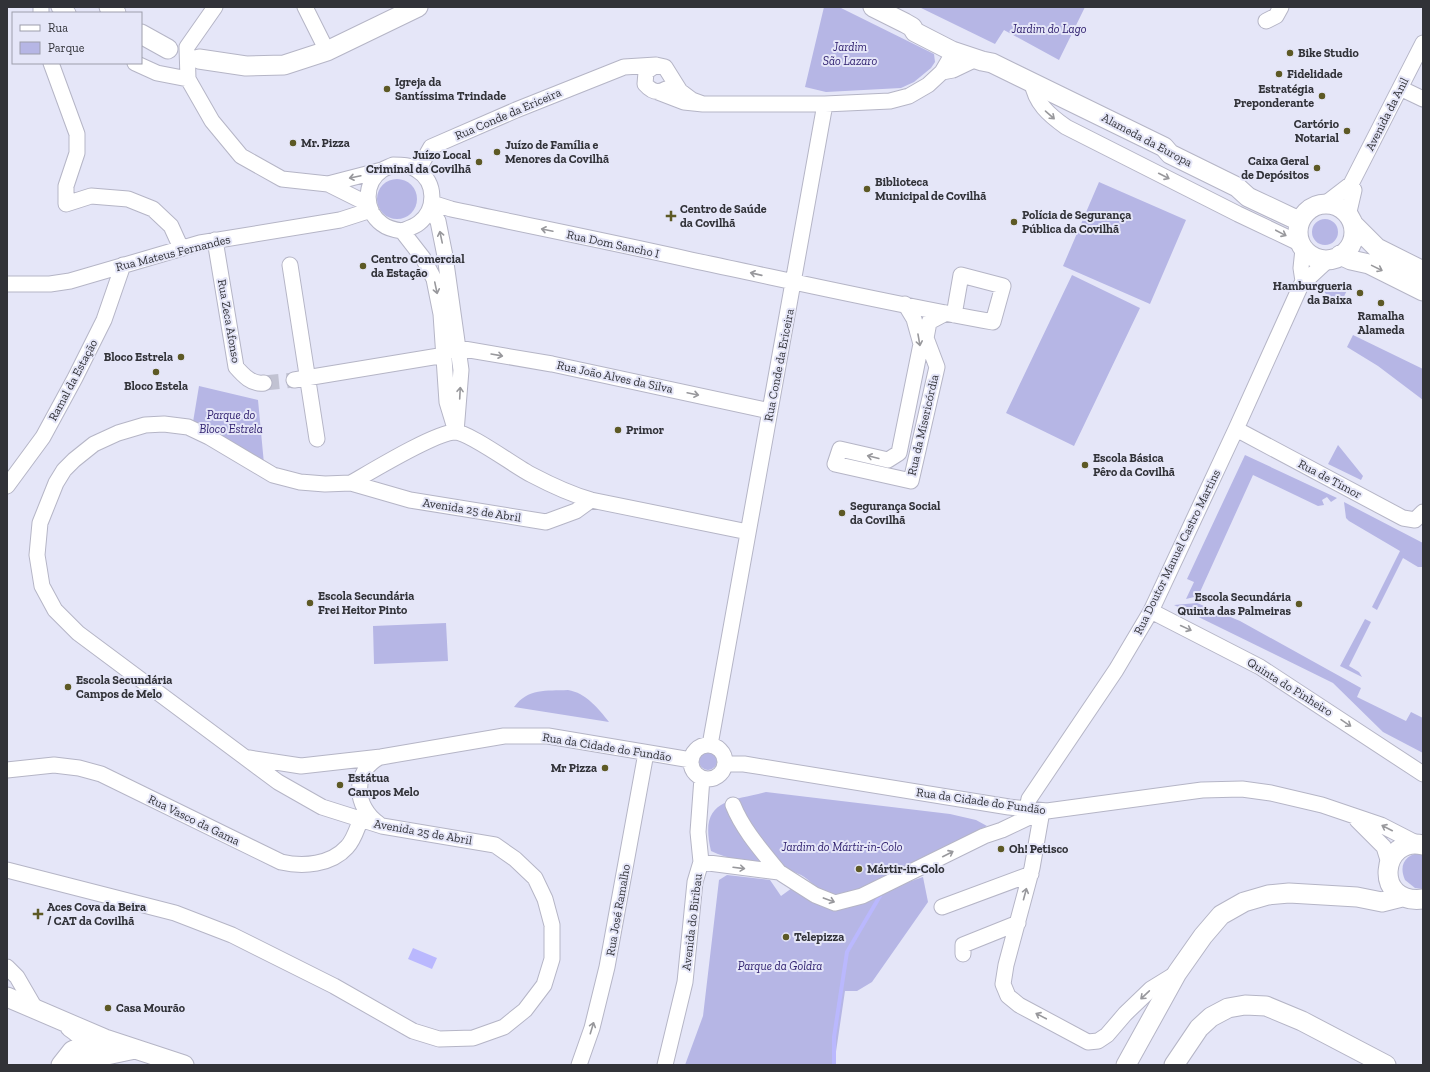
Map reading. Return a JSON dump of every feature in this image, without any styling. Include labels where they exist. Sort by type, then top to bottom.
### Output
[{"type":"main road","points":[[199,59],[246,66],[284,65],[327,51],[418,7]]},
{"type":"main road","name":"Alameda da Europa","points":[[873,7],[912,27],[915,32],[943,47],[976,58],[1032,82],[1164,147],[1170,154],[1237,187],[1248,197],[1299,221]]},
{"type":"main road","name":"Alameda da Europa","points":[[912,27],[917,26],[973,46],[987,53],[976,58]]},
{"type":"main road","points":[[142,35],[168,49]]},
{"type":"main road","points":[[1423,272],[1377,248],[1340,208],[1325,204],[1313,207],[1299,221],[1301,246],[1318,258],[1334,257],[1369,264],[1423,291]]},
{"type":"main road","points":[[1334,257],[1350,244],[1353,237],[1351,220]]},
{"type":"main road","points":[[1416,900],[1395,893],[1389,871],[1393,855],[1400,848],[1420,844]]},
{"type":"main road","points":[[1357,897],[1389,871]]},
{"type":"main road","points":[[1126,1065],[1177,973],[1203,936],[1222,915],[1244,902],[1268,895],[1289,893],[1357,897],[1382,902],[1416,900]]},
{"type":"main road","points":[[7,997],[50,1016],[94,1041],[136,1049],[184,1065]]},
{"type":"main road","points":[[1174,1065],[1199,1028],[1211,1016],[1228,1008],[1245,1005],[1266,1006],[1302,1021],[1386,1065]]},
{"type":"main road","points":[[50,1016],[60,1030],[64,1040],[68,1063]]},
{"type":"main road","points":[[68,1063],[78,1048],[94,1041]]},
{"type":"main road","points":[[84,1065],[102,1056],[136,1049]]},
{"type":"street","points":[[215,7],[187,47],[188,79],[212,121],[241,156],[282,179],[328,184],[382,170],[393,165],[406,165],[418,170],[427,178],[432,190],[431,206],[427,215],[418,224],[402,231]]},
{"type":"street","points":[[304,7],[327,51]]},
{"type":"street","points":[[1266,21],[1276,16],[1281,7]]},
{"type":"street","name":"Avenida da Anil","points":[[1325,204],[1351,184],[1423,44]]},
{"type":"street","points":[[942,72],[946,56],[943,47]]},
{"type":"street","points":[[825,104],[890,101],[908,96],[928,85],[942,72],[949,60],[976,58]]},
{"type":"street","points":[[51,64],[77,134],[77,153],[66,186],[66,204],[91,196],[128,199],[153,209],[171,226],[181,248]]},
{"type":"street","points":[[137,64],[157,73],[188,79]]},
{"type":"street","points":[[656,65],[646,72],[652,88],[669,86],[671,78]]},
{"type":"street","name":"Rua Conde da Ericeira","points":[[418,170],[431,147],[516,110],[610,72],[634,66],[656,65],[664,67],[680,91],[692,100],[703,104]]},
{"type":"street","name":"Rua Conde da Ericeira","points":[[610,72],[632,75],[652,88],[684,102],[703,104],[825,104],[710,745]]},
{"type":"street","points":[[1032,82],[1035,96],[1042,107],[1066,126],[1301,246]]},
{"type":"street","points":[[1400,88],[1423,99]]},
{"type":"street","points":[[382,170],[373,179],[368,191],[369,207],[373,216],[382,224],[402,231],[423,258],[434,279],[441,314],[445,355],[447,402],[456,432]]},
{"type":"street","points":[[328,184],[369,207]]},
{"type":"street","name":"Avenida da Anil","points":[[1351,184],[1354,190],[1351,220]]},
{"type":"street","points":[[431,206],[438,221],[445,256],[461,370],[456,432]]},
{"type":"street","name":"Rua Dom Sancho I","points":[[431,206],[458,210],[794,283]]},
{"type":"street","name":"Rua Mateus Fernandes","points":[[340,220],[369,207]]},
{"type":"street","name":"Rua Mateus Fernandes","points":[[7,284],[50,284],[70,281],[123,264],[216,240],[340,220],[382,224]]},
{"type":"street","name":"Rua Zeca Afonso","points":[[216,240],[236,367],[243,376],[258,384],[264,383]]},
{"type":"street","name":"Rua Doutor Manuel Castro Martins","points":[[1301,246],[1301,268],[1303,281]]},
{"type":"street","name":"Rua Doutor Manuel Castro Martins","points":[[1027,809],[1029,799],[1116,670],[1151,611],[1303,281],[1334,257]]},
{"type":"street","name":"Ramal da Estação","points":[[7,486],[43,437],[75,378],[104,320],[123,264]]},
{"type":"street","points":[[290,265],[301,378],[317,439]]},
{"type":"street","name":"Rua da Misericórdia","points":[[794,283],[905,304],[950,314],[929,322],[926,338],[937,367],[911,481],[835,464],[840,449],[888,460],[899,453],[921,344],[914,319],[905,304]]},
{"type":"street","name":"Rua João Alves da Silva","points":[[458,348],[552,364],[770,411]]},
{"type":"street","points":[[301,378],[445,355]]},
{"type":"street","name":"Avenida 25 de Abril","points":[[7,870],[175,913],[232,935],[327,982],[413,1031],[439,1039],[473,1038],[504,1026],[525,1010],[544,985],[552,959],[552,925],[545,899],[535,878],[515,859],[495,845],[382,826],[322,807],[278,782],[78,633],[55,610],[42,586],[37,556],[40,523],[48,500],[64,470],[94,444],[118,433],[146,425],[164,424],[188,427],[209,437],[273,475],[300,482],[325,484],[350,483],[410,500],[546,522],[576,511],[591,500]]},
{"type":"street","name":"Rua de Timor","points":[[1236,429],[1403,518],[1415,520],[1423,512]]},
{"type":"street","points":[[456,432],[478,441],[531,475],[568,493],[591,500],[748,532]]},
{"type":"street","name":"Avenida 25 de Abril","points":[[350,483],[425,444],[442,436],[456,432]]},
{"type":"street","name":"Quinta do Pinheiro","points":[[1151,611],[1260,667],[1423,774]]},
{"type":"street","name":"Rua da Cidade do Fundão","points":[[244,757],[272,763],[300,766],[381,757],[504,736],[548,736],[691,760]]},
{"type":"street","points":[[710,745],[715,747],[723,754],[725,764],[724,769],[717,776],[707,779],[702,778],[694,771],[691,760],[696,750],[700,747],[710,745]]},
{"type":"street","name":"Rua José Ramalho","points":[[579,1065],[592,1028],[607,967],[646,753]]},
{"type":"street","name":"Rua da Cidade do Fundão","points":[[381,757],[371,762],[364,772],[360,785],[361,797],[366,812],[371,819],[382,826]]},
{"type":"street","name":"Rua da Cidade do Fundão","points":[[725,764],[744,764],[1042,811],[1202,790],[1242,789],[1271,793],[1322,805],[1355,818],[1381,825],[1420,844]]},
{"type":"street","name":"Rua Vasco da Gama","points":[[7,770],[54,765],[79,768],[101,774],[281,862],[296,866],[318,863],[336,856],[348,846],[361,819]]},
{"type":"street","name":"Avenida do Biribau","points":[[665,1065],[685,982],[695,882],[701,862],[698,832],[702,778]]},
{"type":"street","points":[[733,805],[737,816],[748,833],[779,872]]},
{"type":"street","points":[[701,862],[779,872],[815,894],[835,902],[862,896],[984,836],[1002,830],[1042,811]]},
{"type":"street","points":[[1042,811],[1030,874],[1003,984],[1008,996],[1019,1004],[1088,1042],[1098,1041],[1106,1035],[1151,989],[1177,973]]},
{"type":"street","name":"Rua da Cidade do Fundão","points":[[1355,818],[1384,846],[1389,871]]},
{"type":"street","points":[[942,907],[1030,874]]},
{"type":"street","points":[[964,954],[963,945],[1018,923]]},
{"type":"street","points":[[7,967],[50,1016]]},
{"type":"green space","name":"Jardim São Lazaro","points":[[824,7],[839,7],[934,54],[935,62],[931,68],[914,82],[901,88],[826,92],[805,87]]},
{"type":"green space","name":"Jardim do Lago","points":[[919,7],[1085,7],[1059,60],[1004,30],[995,44]]},
{"type":"green space","points":[[397,179],[411,185],[417,199],[411,213],[397,219],[383,213],[377,199],[383,185]]},
{"type":"green space","points":[[1099,182],[1186,220],[1150,304],[1063,266]]},
{"type":"green space","points":[[1325,219],[1334,223],[1338,232],[1334,241],[1325,245],[1316,241],[1312,232],[1316,223]]},
{"type":"green space","points":[[1072,275],[1140,308],[1074,446],[1006,413]]},
{"type":"green space","points":[[1330,284],[1348,288],[1341,303],[1320,290],[1322,286]]},
{"type":"green space","points":[[1353,335],[1423,369],[1423,400],[1378,366],[1347,347]]},
{"type":"green space","name":"Parque do Bloco Estrela","points":[[199,386],[258,400],[264,464],[191,434]]},
{"type":"green space","points":[[1338,445],[1363,476],[1361,480],[1328,464]]},
{"type":"green space","points":[[1245,455],[1337,498],[1331,502],[1327,497],[1322,500],[1324,505],[1318,506],[1253,475],[1198,596],[1186,599],[1194,582],[1187,579]]},
{"type":"green space","points":[[1344,502],[1423,543],[1423,567],[1418,567],[1403,558],[1377,610],[1372,607],[1400,551],[1349,521],[1346,518]]},
{"type":"green space","points":[[1197,603],[1240,621],[1361,688],[1357,697],[1406,721],[1411,712],[1423,718],[1423,753],[1383,732],[1333,683],[1174,605]]},
{"type":"green space","points":[[1365,619],[1371,622],[1349,666],[1359,672],[1362,677],[1340,666]]},
{"type":"green space","points":[[446,623],[448,661],[374,664],[373,626]]},
{"type":"green space","points":[[568,690],[580,694],[586,698],[609,722],[514,707],[525,696],[531,694],[545,691]]},
{"type":"green space","points":[[708,752],[714,755],[717,761],[714,767],[708,770],[702,767],[699,761],[702,755]]},
{"type":"green space","name":"Jardim do Mártir-in-Colo","points":[[766,792],[950,814],[976,820],[987,826],[857,893],[834,895],[822,891],[801,875],[779,867],[733,859],[711,851],[708,834],[709,822],[713,813],[719,806],[739,798]]},
{"type":"green space","points":[[1423,852],[1423,889],[1415,888],[1405,880],[1402,869],[1408,858],[1417,853]]},
{"type":"green space","name":"Parque da Goldra","points":[[727,875],[770,880],[781,896],[792,888],[812,900],[897,886],[923,877],[928,902],[872,982],[857,991],[845,991],[834,1065],[685,1065],[703,1016],[719,880]]},
{"type":"shaded area","points":[[413,948],[437,958],[432,969],[408,959]]},
{"type":"waterway","points":[[834,1065],[834,1037],[847,952],[880,896]]},
{"type":"tunnel","points":[[264,383],[294,380]]},
{"type":"place","name":"Bike Studio","points":[[1290,53]]},
{"type":"place","name":"Fidelidade","points":[[1279,74]]},
{"type":"place","name":"Igreja da Santíssima Trindade","points":[[387,89]]},
{"type":"place","name":"Estratégia Preponderante","points":[[1322,96]]},
{"type":"place","name":"Cartório Notarial","points":[[1347,131]]},
{"type":"place","name":"Mr. Pizza","points":[[293,143]]},
{"type":"place","name":"Juízo de Família e Menores da Covilhã","points":[[497,152]]},
{"type":"place","name":"Juízo Local Criminal da Covilhã","points":[[479,162]]},
{"type":"place","name":"Caixa Geral de Depósitos","points":[[1317,168]]},
{"type":"place","name":"Biblioteca Municipal de Covilhã","points":[[867,189]]},
{"type":"place","name":"Centro de Saúde da Covilhã","points":[[671,216]]},
{"type":"place","name":"Polícia de Segurança Pública da Covilhã","points":[[1014,222]]},
{"type":"place","name":"Centro Comercial da Estação","points":[[363,266]]},
{"type":"place","name":"Hamburgueria da Baixa","points":[[1360,293]]},
{"type":"place","name":"Ramalha Alameda","points":[[1381,303]]},
{"type":"place","name":"Bloco Estrela","points":[[181,357]]},
{"type":"place","name":"Bloco Estela","points":[[156,372]]},
{"type":"place","name":"Primor","points":[[618,430]]},
{"type":"place","name":"Escola Básica Pêro da Covilhã","points":[[1085,465]]},
{"type":"place","name":"Segurança Social da Covilhã","points":[[842,513]]},
{"type":"place","name":"Escola Secundária Frei Heitor Pinto","points":[[310,603]]},
{"type":"place","name":"Escola Secundária Quinta das Palmeiras","points":[[1299,604]]},
{"type":"place","name":"Escola Secundária Campos de Melo","points":[[68,687]]},
{"type":"place","name":"Mr Pizza","points":[[605,768]]},
{"type":"place","name":"Estátua Campos Melo","points":[[340,785]]},
{"type":"place","name":"Oh! Petisco","points":[[1001,849]]},
{"type":"place","name":"Mártir-in-Colo","points":[[859,869]]},
{"type":"place","name":"Aces Cova da Beira / CAT da Covilhã","points":[[38,914]]},
{"type":"place","name":"Telepizza","points":[[786,937]]},
{"type":"place","name":"Casa Mourão","points":[[108,1008]]}]
